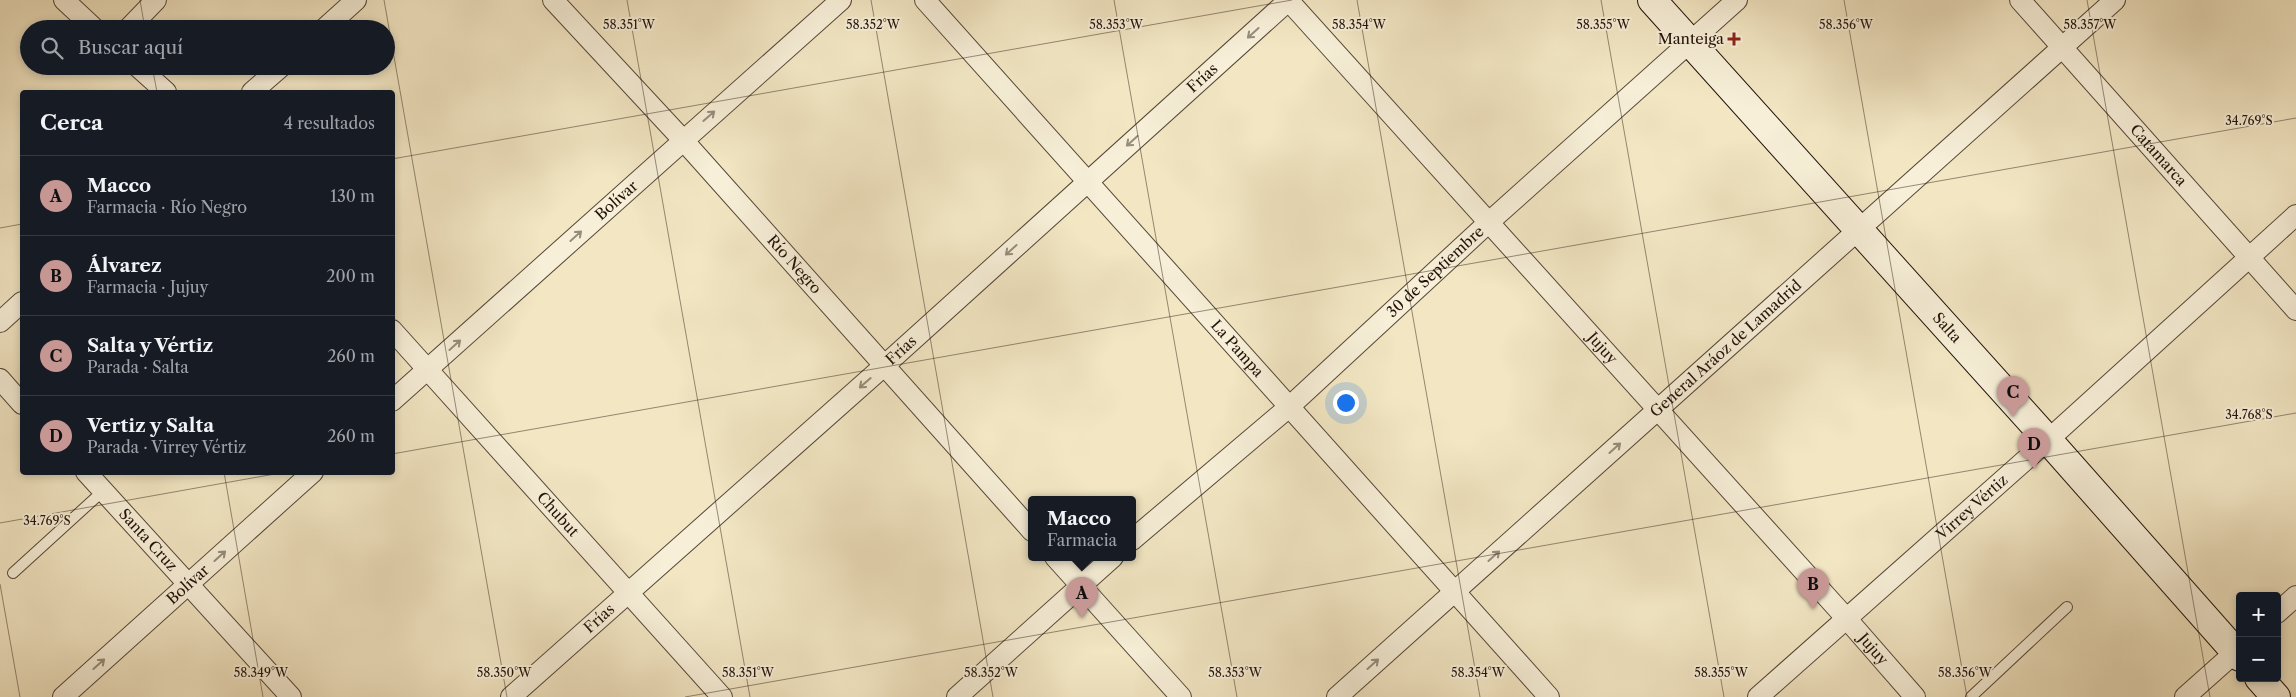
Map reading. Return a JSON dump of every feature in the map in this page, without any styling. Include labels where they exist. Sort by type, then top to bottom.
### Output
[{"type":"street","points":[[64,0],[86,20]]},
{"type":"street","points":[[137,20],[156,0]]},
{"type":"street","points":[[334,20],[356,0]]},
{"type":"street","name":"Río Negro","points":[[553,0],[885,365],[1028,526]]},
{"type":"street","name":"Bolívar","points":[[395,398],[841,0]]},
{"type":"street","name":"La Pampa","points":[[925,0],[1549,697]]},
{"type":"street","name":"Frías","points":[[511,697],[885,365],[1289,0]]},
{"type":"street","name":"Jujuy","points":[[1289,0],[1915,697]]},
{"type":"street","name":"Salta","points":[[1652,0],[2236,650]]},
{"type":"street","name":"30 de Septiembre","points":[[1136,537],[1289,407],[1488,223],[1738,0]]},
{"type":"street","name":"Catamarca","points":[[2020,0],[2296,310]]},
{"type":"street","name":"General Aráoz de Lamadrid","points":[[1337,697],[2115,0]]},
{"type":"street","points":[[147,75],[164,90]]},
{"type":"street","points":[[254,90],[272,75]]},
{"type":"street","name":"Virrey Vértiz","points":[[1758,697],[2048,440],[2296,215]]},
{"type":"street","points":[[0,322],[20,304]]},
{"type":"street","name":"Chubut","points":[[395,333],[722,697]]},
{"type":"street","points":[[0,379],[20,402]]},
{"type":"street","name":"Santa Cruz","points":[[89,475],[291,697]]},
{"type":"street","name":"Bolívar","points":[[63,697],[310,475]]},
{"type":"street","points":[[1059,561],[1181,697]]},
{"type":"street","points":[[957,697],[1108,561]]},
{"type":"street","points":[[2281,610],[2296,596]]},
{"type":"street","points":[[2184,697],[2236,654]]},
{"type":"street","points":[[2263,682],[2276,697]]},
{"type":"lane","points":[[13,573],[103,491]]},
{"type":"lane","points":[[1971,697],[2067,607]]},
{"type":"place","name":"Manteiga","points":[[1734,39]]},
{"type":"place","name":"Salta y Vértiz","points":[[2013,417]]},
{"type":"place","name":"Vertiz y Salta","points":[[2034,469]]},
{"type":"place","name":"Álvarez","points":[[1813,609]]},
{"type":"place","name":"Macco","points":[[1082,618]]}]
